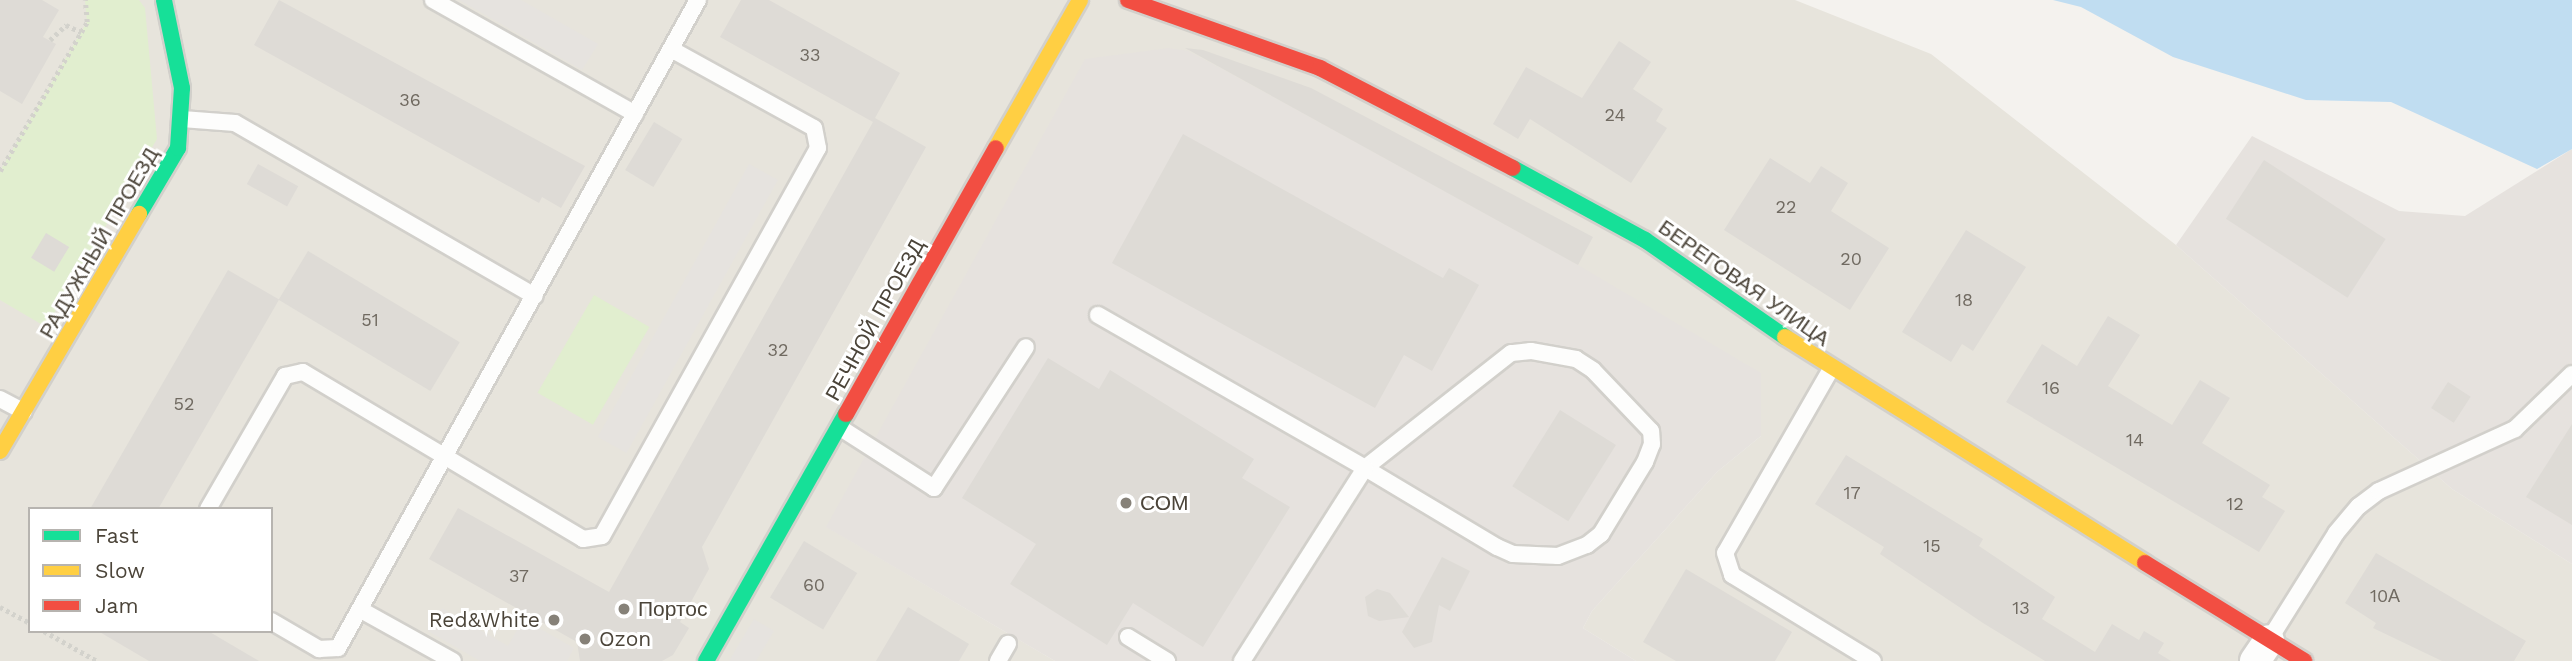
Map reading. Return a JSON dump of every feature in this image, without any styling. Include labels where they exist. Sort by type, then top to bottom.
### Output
[{"type":"street","name":"РАДУЖНЫЙ ПРОЕЗД","points":[[0,451],[165,176],[178,148],[182,119],[177,54],[164,0]]},
{"type":"street","name":"РЕЧНОЙ ПРОЕЗД","points":[[706,661],[1080,0]]},
{"type":"street","name":"БЕРЕГОВАЯ УЛИЦА","points":[[1128,0],[1320,68],[1594,210],[1645,240],[1832,369],[2262,650],[2304,661]]},
{"type":"lane","points":[[433,0],[635,114]]},
{"type":"lane","points":[[273,622],[319,649],[338,648],[698,0]]},
{"type":"lane","points":[[209,507],[285,376],[303,372],[583,539],[602,536],[818,148],[814,128],[671,50]]},
{"type":"lane","points":[[182,119],[215,120],[244,128],[535,296]]},
{"type":"lane","points":[[1098,315],[1365,468],[1497,547],[1513,554],[1558,556],[1601,534],[1645,462],[1652,444],[1651,431],[1593,369],[1576,359],[1531,351],[1511,353],[1365,468],[1242,661]]},
{"type":"lane","points":[[839,427],[933,488],[1026,347]]},
{"type":"lane","points":[[1832,369],[1725,553],[1732,575],[1873,661]]},
{"type":"lane","points":[[2262,650],[2336,533],[2359,506],[2378,491],[2515,429],[2572,373]]},
{"type":"lane","points":[[0,399],[24,412]]},
{"type":"lane","points":[[361,610],[453,661]]},
{"type":"lane","points":[[1128,637],[1167,661]]},
{"type":"lane","points":[[998,661],[1008,644]]},
{"type":"path","points":[[0,171],[87,22],[85,0]]},
{"type":"path","points":[[50,40],[66,25],[82,32]]},
{"type":"path","points":[[0,607],[28,622]]},
{"type":"path","points":[[48,633],[97,661]]},
{"type":"shaded area","points":[[0,0],[1795,0],[1931,54],[2176,245],[2452,489],[2572,564],[2572,661],[1636,661],[1583,628],[1592,611],[1717,472],[1761,436],[827,527],[1055,661],[0,661]]},
{"type":"shaded area","points":[[459,0],[521,0],[598,44],[582,70]]},
{"type":"shaded area","points":[[1169,48],[1188,51],[1224,70],[1578,265],[1761,373],[1761,436],[1717,472],[1592,611],[1583,628],[1636,661],[1055,661],[826,527],[1085,59]]},
{"type":"shaded area","points":[[2252,136],[2399,211],[2465,216],[2572,149],[2572,564],[2452,489],[2176,245]]},
{"type":"shaded area","points":[[749,164],[778,180],[627,453],[598,437]]},
{"type":"shaded area","points":[[442,608],[508,646],[523,619],[574,648],[567,661],[480,661],[428,631]]},
{"type":"shaded area","points":[[754,619],[774,631],[756,661],[729,661]]},
{"type":"green space","points":[[85,0],[139,0],[145,8],[157,139],[46,327],[0,300],[0,171],[87,22]]},
{"type":"green space","points":[[594,295],[649,327],[593,425],[538,393]]},
{"type":"water","points":[[2053,0],[2572,0],[2572,149],[2537,169],[2391,102],[2306,100],[2173,57],[2081,7]]},
{"type":"building","points":[[0,0],[42,0],[59,10],[43,37],[56,44],[22,104],[0,91]]},
{"type":"building","points":[[279,0],[585,166],[561,208],[542,197],[539,203],[254,45]]},
{"type":"building","points":[[741,0],[769,0],[900,73],[875,118],[926,147],[702,547],[709,569],[680,622],[689,628],[673,655],[662,661],[580,661],[577,642],[429,559],[458,508],[609,592],[873,122],[720,37]]},
{"type":"building","points":[[1619,41],[1651,62],[1633,89],[1663,109],[1656,121],[1667,128],[1631,183],[1530,119],[1518,139],[1493,124],[1526,67],[1582,98]]},
{"type":"building","points":[[1185,48],[1203,50],[1311,88],[1593,237],[1578,265]]},
{"type":"building","points":[[654,122],[682,139],[653,187],[625,170]]},
{"type":"building","points":[[1183,134],[1443,278],[1449,268],[1479,285],[1432,371],[1404,355],[1375,408],[1112,263]]},
{"type":"building","points":[[1770,158],[1810,183],[1821,166],[1848,183],[1831,211],[1889,248],[1850,310],[1724,230]]},
{"type":"building","points":[[2264,160],[2386,239],[2347,298],[2226,219]]},
{"type":"building","points":[[258,164],[298,186],[287,206],[247,184]]},
{"type":"building","points":[[1966,230],[2026,267],[1973,351],[1962,344],[1951,362],[1902,332]]},
{"type":"building","points":[[46,233],[69,247],[54,272],[31,258]]},
{"type":"building","points":[[308,251],[460,342],[430,391],[279,300]]},
{"type":"building","points":[[228,270],[279,300],[159,507],[91,507]]},
{"type":"building","points":[[2108,316],[2140,335],[2108,386],[2172,425],[2200,380],[2230,398],[2202,443],[2270,485],[2262,497],[2285,511],[2259,552],[2006,402],[2042,344],[2077,366]]},
{"type":"building","name":"СОМ","points":[[1048,358],[1099,389],[1110,370],[1254,459],[1242,478],[1290,507],[1203,647],[1133,603],[1107,645],[1010,584],[1036,544],[962,498]]},
{"type":"building","points":[[2448,382],[2471,397],[2454,423],[2431,408]]},
{"type":"building","points":[[1560,410],[1616,445],[1568,521],[1512,486]]},
{"type":"building","points":[[2572,424],[2572,525],[2526,497]]},
{"type":"building","points":[[1846,455],[1983,539],[1979,546],[2055,597],[2042,619],[2095,652],[2112,624],[2139,640],[2144,631],[2164,643],[2158,653],[2171,661],[2045,661],[1983,623],[1880,554],[1884,547],[1815,504]]},
{"type":"building","points":[[804,541],[857,573],[823,630],[770,598]]},
{"type":"building","points":[[2376,553],[2526,641],[2514,661],[2442,661],[2373,628],[2376,623],[2345,603]]},
{"type":"building","points":[[1442,557],[1470,571],[1450,611],[1439,605],[1432,642],[1414,648],[1402,632]]},
{"type":"building","points":[[1686,569],[1792,632],[1775,661],[1676,661],[1643,642]]},
{"type":"building","points":[[1377,589],[1390,593],[1409,617],[1379,621],[1368,616],[1365,597]]},
{"type":"building","points":[[908,607],[969,644],[959,661],[876,661]]},
{"type":"building","points":[[101,633],[211,633],[259,661],[149,661]]},
{"type":"traffic: fast","points":[[139,214],[178,148],[182,88],[164,0]]},
{"type":"traffic: fast","points":[[1513,168],[1645,240],[1785,337]]},
{"type":"traffic: fast","points":[[706,661],[846,414]]},
{"type":"traffic: slow","points":[[996,148],[1080,0]]},
{"type":"traffic: slow","points":[[0,451],[139,214]]},
{"type":"traffic: slow","points":[[1785,337],[2145,563]]},
{"type":"traffic: jam","points":[[1128,0],[1320,68],[1513,168]]},
{"type":"traffic: jam","points":[[846,414],[996,148]]},
{"type":"traffic: jam","points":[[2145,563],[2304,661]]},
{"type":"place","name":"СОМ","points":[[1126,503]]},
{"type":"place","name":"Портос","points":[[624,609]]},
{"type":"place","name":"Red&White","points":[[554,620]]},
{"type":"place","name":"Ozon","points":[[585,639]]}]
